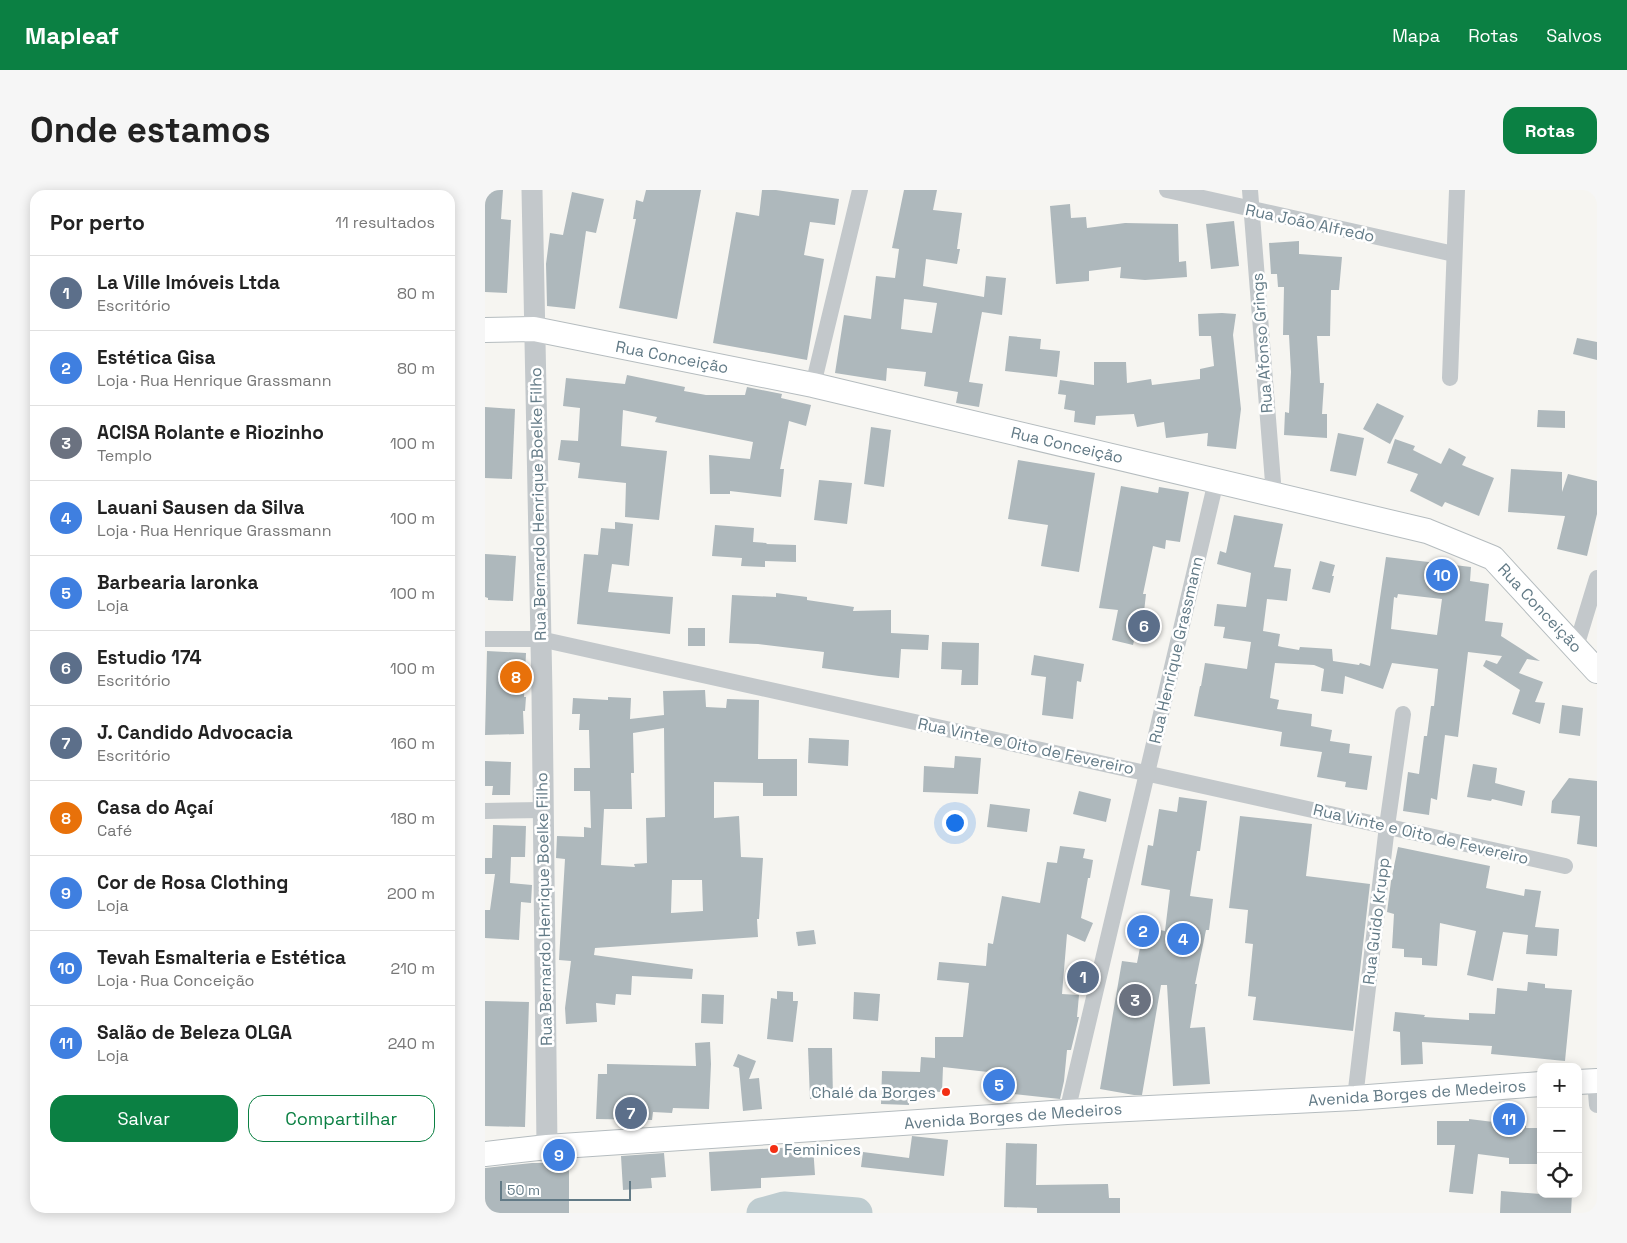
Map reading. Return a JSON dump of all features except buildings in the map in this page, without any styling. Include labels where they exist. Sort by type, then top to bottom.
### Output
[{"type":"main road","name":"Rua Conceição","points":[[485,330],[534,329],[813,386],[1427,531],[1493,558],[1597,671]]},
{"type":"main road","name":"Avenida Borges de Medeiros","points":[[485,1154],[547,1147],[1067,1112],[1355,1098],[1537,1084]]},
{"type":"street","name":"Rua Bernardo Henrique Boelke Filho","points":[[532,190],[547,1147]]},
{"type":"street","points":[[813,386],[861,190]]},
{"type":"street","name":"Rua João Alfredo","points":[[1167,190],[1454,254]]},
{"type":"street","name":"Rua Afonso Grings","points":[[1250,190],[1274,495]]},
{"type":"street","points":[[1451,378],[1457,190]]},
{"type":"street","name":"Rua Henrique Grassmann","points":[[1067,1112],[1216,480]]},
{"type":"street","points":[[1576,647],[1597,578]]},
{"type":"street","name":"Rua Vinte e Oito de Fevereiro","points":[[485,639],[540,639],[1565,866]]},
{"type":"street","name":"Rua Guido Krupp","points":[[1355,1098],[1387,826],[1403,714]]},
{"type":"street","points":[[485,810],[543,810]]},
{"type":"street","points":[[1590,1081],[1597,1105]]},
{"type":"waterway","points":[[762,1213],[784,1207],[857,1213]]},
{"type":"place","name":"Tevah Esmalteria e Estética","points":[[1442,575]]},
{"type":"place","name":"Estudio 174","points":[[1144,626]]},
{"type":"place","name":"Casa do Açaí","points":[[516,677]]},
{"type":"place","name":"Estética Gisa","points":[[1143,931]]},
{"type":"place","name":"Lauani Sausen da Silva","points":[[1183,939]]},
{"type":"place","name":"La Ville Imóveis Ltda","points":[[1083,977]]},
{"type":"place","name":"ACISA Rolante e Riozinho","points":[[1135,1000]]},
{"type":"place","name":"Barbearia Iaronka","points":[[999,1085]]},
{"type":"place","name":"Chalé da Borges","points":[[946,1092]]},
{"type":"place","name":"J. Candido Advocacia","points":[[631,1113]]},
{"type":"place","name":"Salão de Beleza OLGA","points":[[1509,1119]]},
{"type":"place","name":"Feminices","points":[[774,1149]]},
{"type":"place","name":"Cor de Rosa Clothing","points":[[559,1155]]}]
